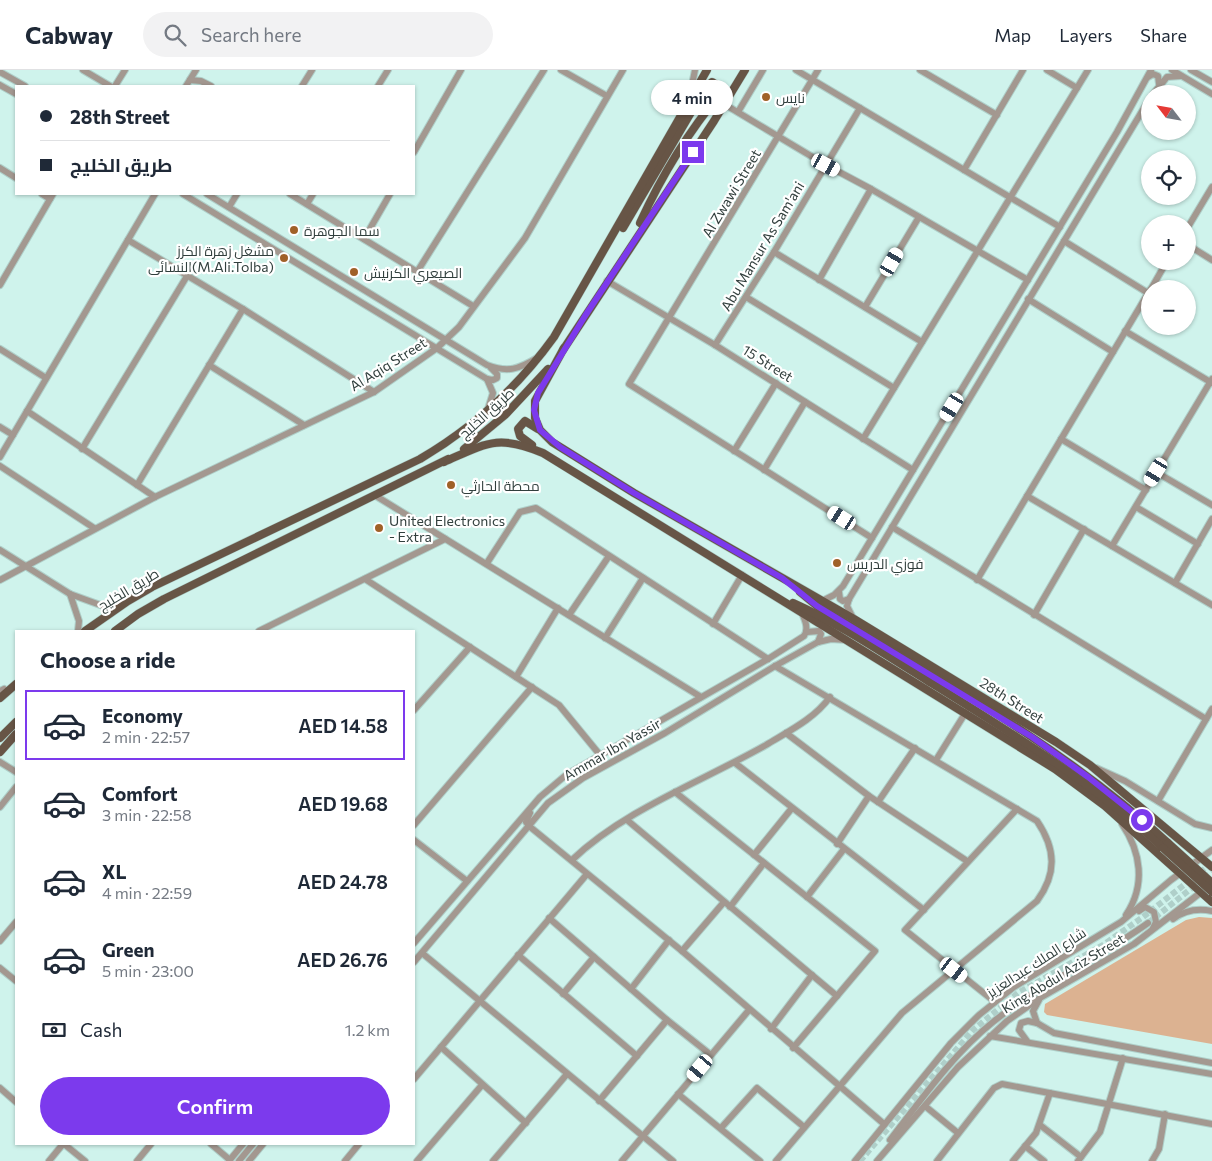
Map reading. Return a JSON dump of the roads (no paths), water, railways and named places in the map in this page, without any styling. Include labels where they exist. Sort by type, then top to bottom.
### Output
[{"type":"main road","name":"طريق الخليج","points":[[86,630],[128,600],[152,587],[420,459],[456,436],[488,410],[540,356],[598,262],[707,70]]},
{"type":"main road","name":"طريق الخليج","points":[[116,630],[138,614],[164,599],[444,462],[467,447],[500,420],[544,374],[564,348],[745,70]]},
{"type":"main road","points":[[598,262],[625,226],[706,88],[712,82],[716,83],[720,87],[721,93],[699,118],[653,195],[630,246]]},
{"type":"main road","points":[[540,430],[535,418],[535,402],[564,348]]},
{"type":"main road","points":[[540,430],[525,421],[518,429],[520,436],[543,453]]},
{"type":"main road","name":"28th Street","points":[[540,430],[552,442],[626,488],[854,619],[1010,713],[1090,765],[1212,867]]},
{"type":"main road","name":"28th Street","points":[[444,462],[480,446],[500,441],[516,442],[543,453],[966,712],[1055,769],[1120,820],[1212,902]]},
{"type":"main road","name":"28th Street","points":[[782,578],[817,606],[1050,750],[1115,797],[1212,892]]},
{"type":"main road","name":"28th Street","points":[[764,589],[813,612],[1028,743],[1104,798],[1212,883]]},
{"type":"main road","points":[[1,691],[15,683]]},
{"type":"main road","points":[[0,698],[15,683]]},
{"type":"main road","points":[[0,738],[15,723]]},
{"type":"main road","points":[[0,752],[15,735]]},
{"type":"street","points":[[83,70],[108,85]]},
{"type":"street","points":[[116,85],[125,70]]},
{"type":"street","points":[[188,83],[196,70]]},
{"type":"street","points":[[303,85],[312,70]]},
{"type":"street","points":[[379,85],[388,70]]},
{"type":"street","points":[[415,150],[461,70]]},
{"type":"street","points":[[417,272],[544,70]]},
{"type":"street","points":[[561,70],[607,96]]},
{"type":"street","name":"Al Aqiq Street","points":[[0,580],[24,564],[154,497],[374,392],[437,348],[459,327],[525,238],[623,70]]},
{"type":"street","points":[[689,99],[695,70]]},
{"type":"street","points":[[738,112],[763,70]]},
{"type":"street","points":[[796,70],[1060,228]]},
{"type":"street","name":"Al Zwawi Street","points":[[734,451],[628,384],[780,138],[818,70]]},
{"type":"street","points":[[920,70],[997,115]]},
{"type":"street","points":[[964,170],[1023,70]]},
{"type":"street","points":[[1047,70],[1077,88]]},
{"type":"street","points":[[864,439],[1088,70]]},
{"type":"street","points":[[822,600],[829,599],[839,592],[1060,228],[1151,70]]},
{"type":"street","points":[[1172,70],[1212,94]]},
{"type":"street","points":[[1191,70],[1212,82]]},
{"type":"street","points":[[0,72],[23,85]]},
{"type":"street","points":[[1148,77],[1153,74],[1158,76],[1159,84],[1171,76],[1182,76]]},
{"type":"street","points":[[188,83],[201,81],[209,85]]},
{"type":"street","points":[[0,85],[15,93]]},
{"type":"street","points":[[724,104],[826,165],[1028,280]]},
{"type":"street","name":"Abu Mansur As Sam'ani","points":[[716,344],[774,252],[860,108]]},
{"type":"street","points":[[854,619],[847,606],[849,599],[1141,113]]},
{"type":"street","points":[[0,168],[15,177]]},
{"type":"street","points":[[1195,215],[1212,187]]},
{"type":"street","points":[[819,280],[871,189]]},
{"type":"street","points":[[0,457],[154,195]]},
{"type":"street","points":[[185,195],[487,379],[493,380],[498,376],[488,365]]},
{"type":"street","points":[[209,195],[445,341],[488,365],[500,370],[514,370],[540,356]]},
{"type":"street","points":[[229,207],[237,195]]},
{"type":"street","points":[[292,195],[473,306]]},
{"type":"street","points":[[307,204],[312,195]]},
{"type":"street","points":[[364,239],[389,195]]},
{"type":"street","points":[[0,285],[52,196]]},
{"type":"street","points":[[865,307],[919,217]]},
{"type":"street","points":[[128,240],[243,309],[374,392]]},
{"type":"street","points":[[1064,241],[1141,286]]},
{"type":"street","points":[[1196,250],[1212,260]]},
{"type":"street","points":[[774,252],[922,342]]},
{"type":"street","points":[[82,448],[187,276]]},
{"type":"street","name":"15 Street","points":[[607,281],[669,319],[716,344],[913,470]]},
{"type":"street","points":[[746,297],[894,388]]},
{"type":"street","points":[[1028,299],[1113,352]]},
{"type":"street","points":[[977,580],[1141,306]]},
{"type":"street","points":[[137,485],[243,309]]},
{"type":"street","points":[[1112,546],[1211,381],[1125,332]]},
{"type":"street","points":[[0,350],[46,378]]},
{"type":"street","points":[[209,365],[304,425]]},
{"type":"street","points":[[487,379],[493,393],[488,410]]},
{"type":"street","points":[[776,383],[734,451],[872,538]]},
{"type":"street","points":[[764,470],[805,402]]},
{"type":"street","points":[[27,411],[154,497]]},
{"type":"street","points":[[0,427],[13,435]]},
{"type":"street","points":[[1061,439],[1146,490]]},
{"type":"street","points":[[0,466],[94,528]]},
{"type":"street","points":[[1156,472],[1212,505]]},
{"type":"street","points":[[376,496],[701,697]]},
{"type":"street","points":[[1027,496],[1212,605]]},
{"type":"street","points":[[1136,507],[1198,544]]},
{"type":"street","points":[[486,563],[520,512],[536,508],[768,659]]},
{"type":"street","points":[[1174,583],[1212,519]]},
{"type":"street","points":[[892,527],[1206,719]]},
{"type":"street","points":[[1034,614],[1084,529]]},
{"type":"street","points":[[261,630],[445,538]]},
{"type":"street","points":[[0,550],[70,594],[103,606],[128,600]]},
{"type":"street","points":[[569,615],[609,556]]},
{"type":"street","points":[[713,624],[742,575]]},
{"type":"street","points":[[606,638],[643,578]]},
{"type":"street","points":[[365,579],[559,705],[600,755]]},
{"type":"street","points":[[839,592],[840,599],[843,601],[849,599]]},
{"type":"street","points":[[70,594],[79,621],[78,630]]},
{"type":"street","points":[[76,609],[82,603],[89,601]]},
{"type":"street","points":[[516,677],[558,608]]},
{"type":"street","points":[[802,613],[807,632],[819,631],[821,634],[818,642]]},
{"type":"street","name":"Ammar Ibn Yassir","points":[[415,942],[544,793],[566,774],[768,659],[807,632]]},
{"type":"street","points":[[818,642],[831,638],[848,641]]},
{"type":"street","name":"Ammar Ibn Yassir","points":[[415,961],[548,803],[583,778],[818,642]]},
{"type":"street","points":[[415,707],[470,647]]},
{"type":"street","points":[[775,666],[1037,821],[1050,845],[1053,859],[1047,888],[1022,916],[902,1013],[776,1161]]},
{"type":"street","points":[[415,824],[532,687]]},
{"type":"street","points":[[572,860],[592,840],[675,792],[735,763],[786,733],[819,711],[830,697]]},
{"type":"street","points":[[1158,801],[1212,709]]},
{"type":"street","points":[[936,760],[966,712]]},
{"type":"street","points":[[786,733],[878,802],[967,861]]},
{"type":"street","points":[[878,802],[915,748]]},
{"type":"street","points":[[0,762],[15,771]]},
{"type":"street","points":[[735,763],[924,910]]},
{"type":"street","points":[[1090,765],[1125,781],[1194,824],[1212,828]]},
{"type":"street","points":[[0,807],[15,788]]},
{"type":"street","points":[[675,792],[875,951],[793,1048]]},
{"type":"street","points":[[544,793],[527,817],[526,822],[529,826],[669,940],[884,1124]]},
{"type":"street","points":[[837,844],[870,796]]},
{"type":"street","points":[[754,854],[792,808]]},
{"type":"street","points":[[995,1002],[905,930],[1017,809]]},
{"type":"street","points":[[627,820],[837,996]]},
{"type":"street","points":[[1120,820],[1133,841],[1139,859],[1140,875],[1132,906],[1121,922]]},
{"type":"street","points":[[415,841],[468,881]]},
{"type":"street","points":[[807,897],[844,849]]},
{"type":"street","name":"شارع الملك عبدالعزيز","points":[[855,1161],[951,1042],[995,1002],[1121,922],[1212,850]]},
{"type":"street","points":[[682,951],[764,863]]},
{"type":"street","points":[[415,1078],[587,874]]},
{"type":"street","name":"King Abdul Aziz Street","points":[[875,1161],[958,1067],[1007,1021],[1040,998],[1134,944],[1212,883]]},
{"type":"street","points":[[1121,922],[1145,907],[1154,912],[1156,918],[1155,925],[1134,944]]},
{"type":"street","points":[[1134,944],[1188,911],[1200,909],[1212,911]]},
{"type":"street","points":[[549,918],[667,1020],[711,1055]]},
{"type":"street","points":[[0,941],[15,923]]},
{"type":"street","name":"شارع الملك عبدالعزيز","points":[[875,1161],[958,1057],[991,1023],[1025,999],[1115,946],[1148,923]]},
{"type":"street","points":[[631,989],[669,940]]},
{"type":"street","points":[[422,953],[673,1161]]},
{"type":"street","points":[[518,955],[636,1056]]},
{"type":"street","points":[[563,994],[594,957]]},
{"type":"street","points":[[0,968],[15,981]]},
{"type":"street","points":[[771,1029],[812,975]]},
{"type":"street","points":[[1037,1023],[1033,1011],[1040,998]]},
{"type":"street","points":[[622,1161],[749,1010]]},
{"type":"street","points":[[600,1101],[667,1020]]},
{"type":"street","points":[[1027,1041],[1019,1030],[1021,1023],[1028,1020],[1037,1023],[1054,1034],[1212,1063]]},
{"type":"street","points":[[990,1036],[1212,1074]]},
{"type":"street","points":[[441,1047],[526,1122]]},
{"type":"street","points":[[1040,1125],[1080,1159],[1100,1132],[1123,1058]]},
{"type":"street","points":[[493,1161],[567,1074]]},
{"type":"street","points":[[936,1161],[994,1088],[1002,1084],[1212,1124]]},
{"type":"street","points":[[417,1161],[482,1085]]},
{"type":"street","points":[[0,1088],[15,1101]]},
{"type":"street","points":[[721,1128],[757,1088],[804,1127]]},
{"type":"street","points":[[1013,1161],[1040,1125],[1050,1093]]},
{"type":"street","points":[[678,1094],[760,1161]]},
{"type":"street","points":[[924,1106],[958,1133]]},
{"type":"street","points":[[1152,1161],[1159,1149],[1165,1114]]},
{"type":"street","points":[[49,1161],[62,1145]]},
{"type":"street","points":[[64,1145],[85,1161]]},
{"type":"street","points":[[138,1161],[150,1145]]},
{"type":"street","points":[[212,1145],[229,1160],[242,1145]]},
{"type":"street","points":[[240,1161],[252,1145]]},
{"type":"street","points":[[249,1161],[262,1145]]},
{"type":"street","points":[[345,1161],[358,1145]]},
{"type":"street","points":[[1025,1146],[1044,1161]]},
{"type":"tunnel","points":[[860,1161],[973,1030],[1018,993],[1103,945],[1143,917],[1212,863]]},
{"type":"tunnel","points":[[1148,923],[1212,872]]},
{"type":"place","name":"نايس","points":[[766,97]]},
{"type":"place","name":"سما الجوهرة","points":[[294,230]]},
{"type":"place","name":"مشغل زهرة الكرز النسائى(M.Ali.Tolba)","points":[[284,258]]},
{"type":"place","name":"الصيعري الكرنيش","points":[[354,272]]},
{"type":"place","name":"محطة الحارثي","points":[[451,485]]},
{"type":"place","name":"United Electronics - Extra","points":[[379,528]]},
{"type":"place","name":"فوزي الدريس","points":[[837,563]]}]
